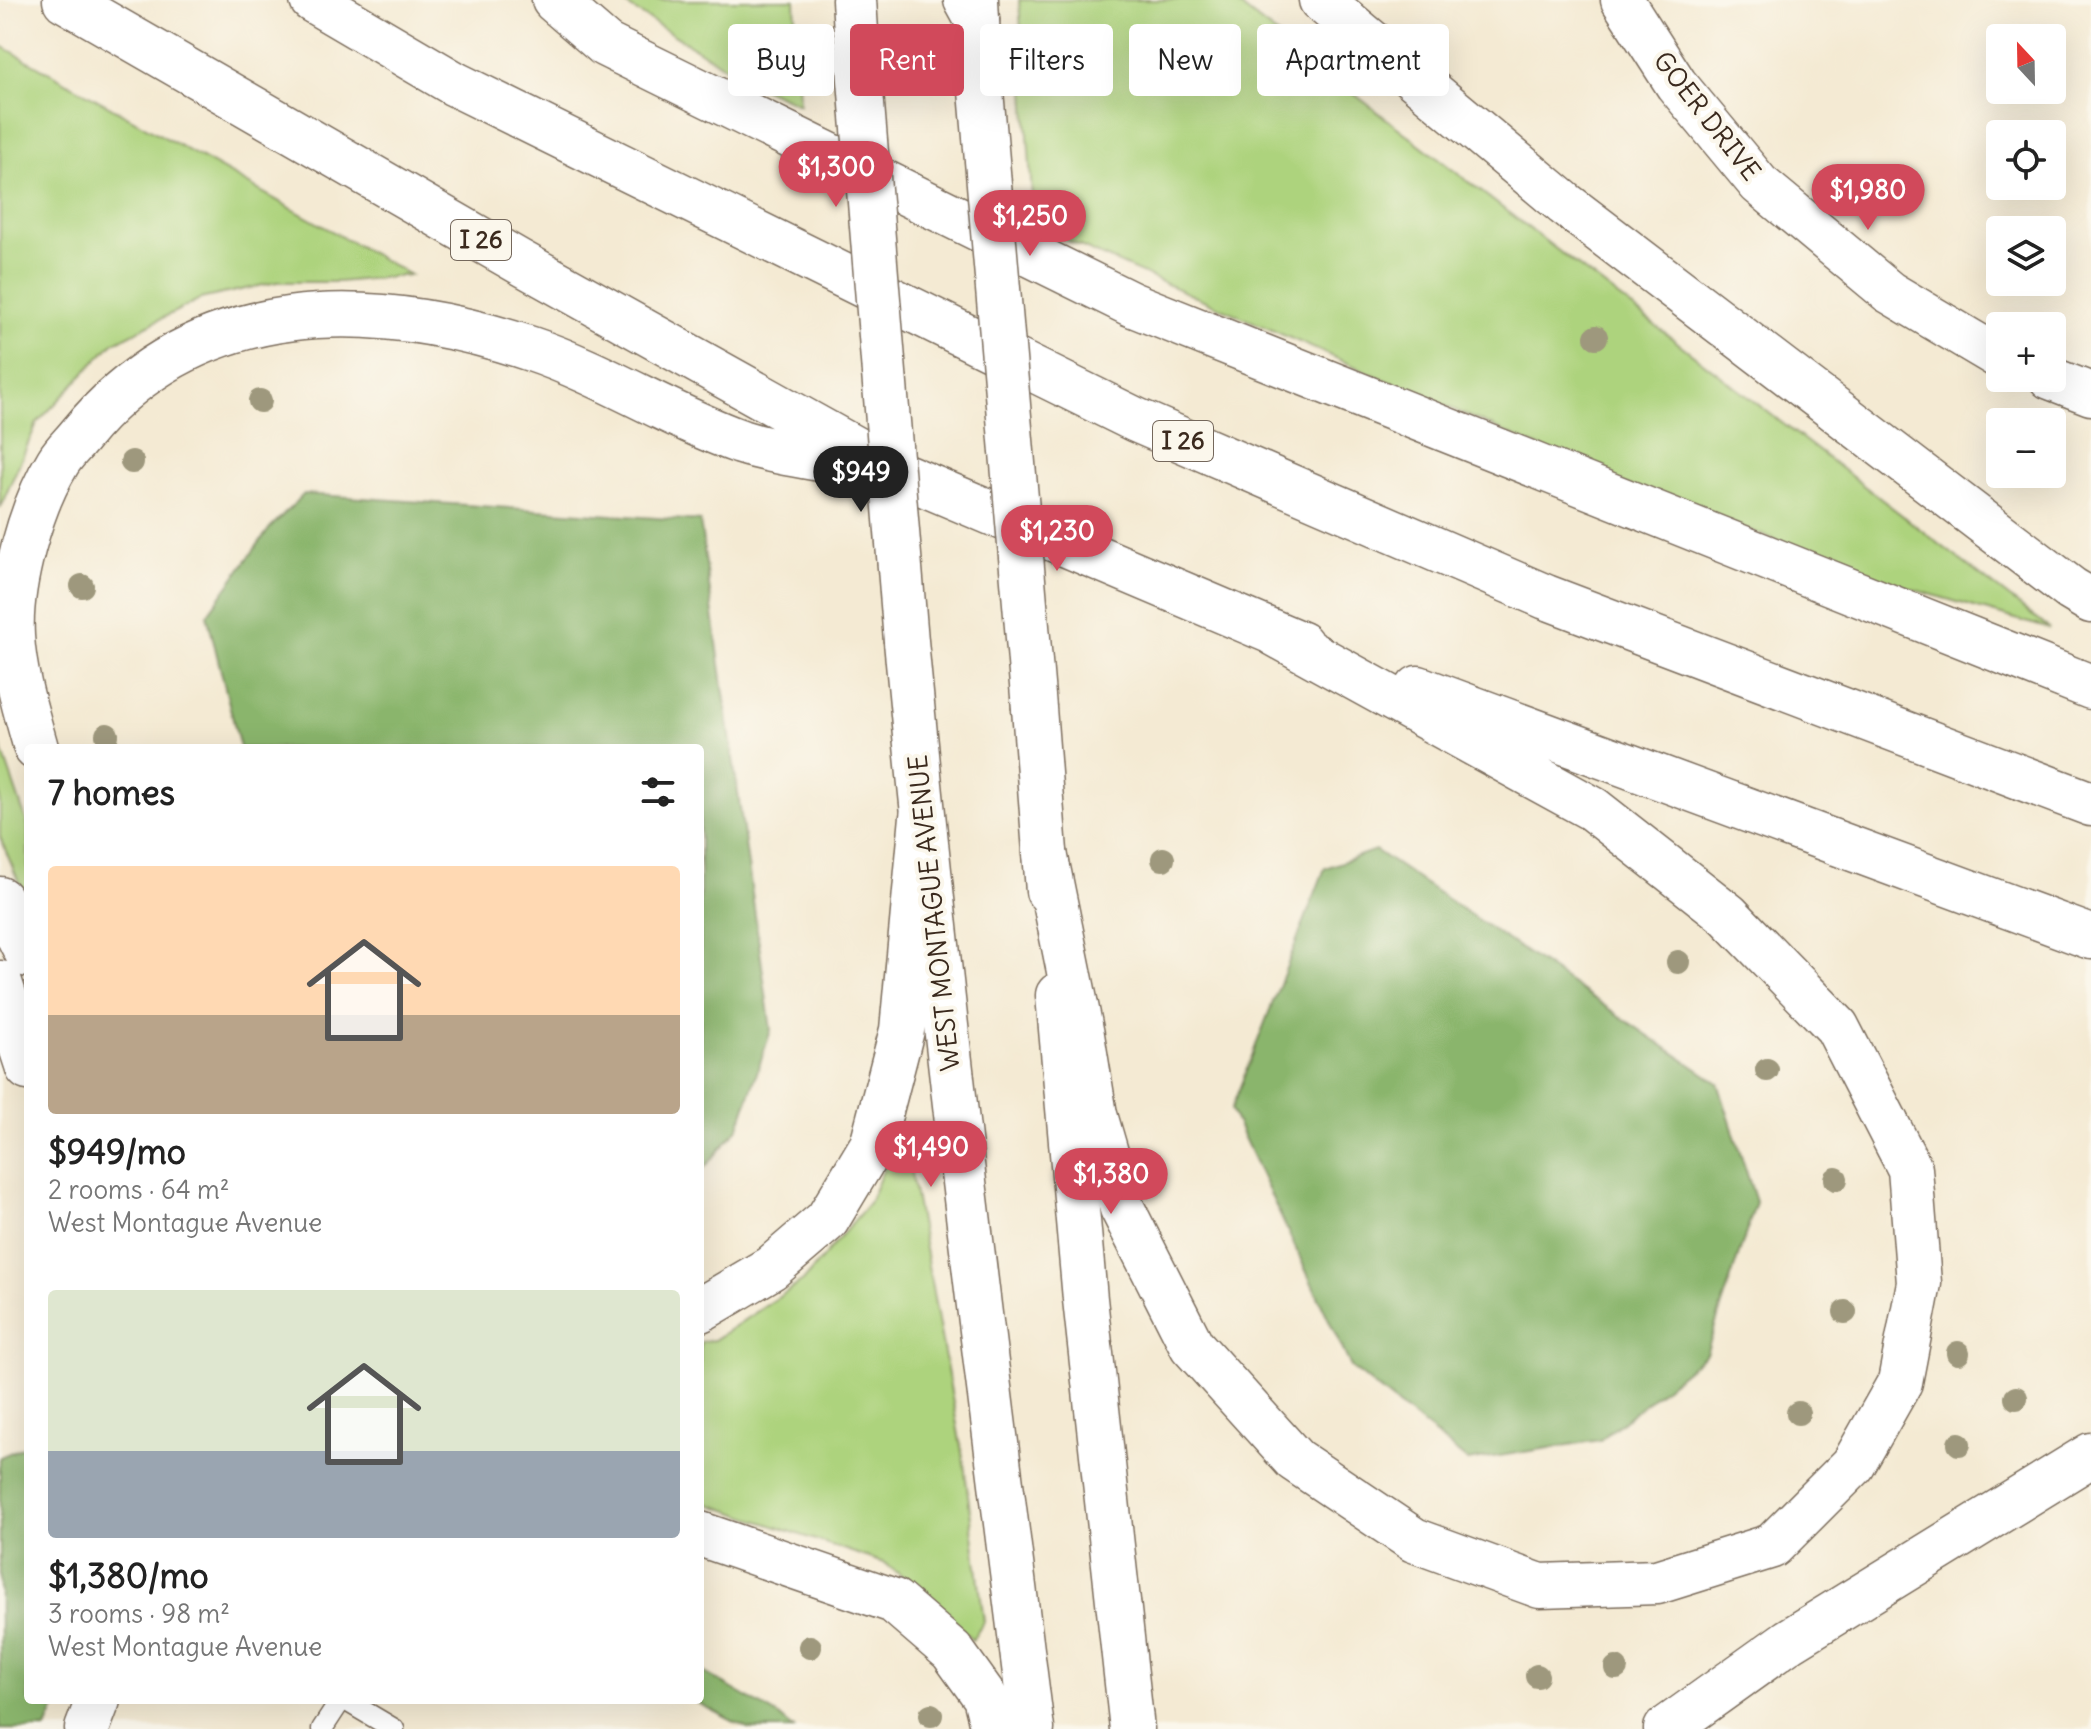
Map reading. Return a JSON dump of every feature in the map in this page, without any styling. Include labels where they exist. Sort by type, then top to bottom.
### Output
[{"type":"main road","name":"I 26","points":[[65,0],[504,253],[900,474],[1275,634],[2091,937]]},
{"type":"main road","name":"I 26","points":[[312,0],[455,84],[1136,420],[1546,597],[2091,804]]},
{"type":"main road","points":[[554,0],[606,45],[1131,304],[2091,687]]},
{"type":"main road","points":[[1321,0],[1565,204],[2071,589],[2091,601]]},
{"type":"main road","points":[[973,7],[1085,1299],[1132,1729]]},
{"type":"main road","name":"WEST MONTAGUE AVENUE","points":[[855,15],[922,817],[1032,1729]]},
{"type":"main road","points":[[35,744],[21,694],[12,636],[16,578],[31,521],[58,462],[101,410],[163,363],[216,335],[283,319],[356,314],[433,323],[532,350],[743,442],[900,474]]},
{"type":"main road","points":[[1045,853],[1095,1115],[1122,1208],[1192,1346],[1295,1460],[1414,1540],[1540,1586],[1657,1582],[1772,1546],[1853,1465],[1900,1382],[1919,1283],[1910,1169],[1837,1027],[1728,915],[1593,809],[1275,634]]},
{"type":"main road","points":[[704,1308],[771,1268],[827,1220],[872,1145],[902,1030],[922,817]]},
{"type":"main road","points":[[0,899],[24,947]]},
{"type":"main road","points":[[0,983],[24,1056]]},
{"type":"main road","points":[[1666,1729],[1789,1641],[2091,1455]]},
{"type":"main road","points":[[704,1535],[894,1601],[952,1651],[985,1697],[993,1729]]},
{"type":"main road","points":[[87,1729],[96,1704]]},
{"type":"street","name":"GOER DRIVE","points":[[1622,0],[1676,84],[1759,184],[1889,292],[1986,350]]},
{"type":"street","points":[[2066,384],[2091,394]]},
{"type":"lane","points":[[322,1729],[340,1704]]},
{"type":"lane","points":[[350,1704],[394,1729]]},
{"type":"green space","points":[[618,0],[795,0],[796,24],[728,24],[728,69]]},
{"type":"green space","points":[[1019,0],[1232,0],[1263,24],[1257,24],[1257,96],[1357,96],[2050,629],[1895,584],[1619,482],[1034,226],[1025,96],[1113,96],[1113,24],[1021,24]]},
{"type":"green space","points":[[0,45],[410,275],[339,282],[277,282],[200,299],[113,343],[37,423],[0,508]]},
{"type":"green space","points":[[781,96],[799,96],[799,104]]},
{"type":"green space","points":[[304,494],[700,521],[771,1030],[739,1127],[704,1168],[704,744],[239,744],[207,615],[270,528]]},
{"type":"green space","points":[[0,744],[24,814],[24,894],[0,837]]},
{"type":"green space","points":[[1375,850],[1718,1083],[1756,1202],[1706,1354],[1600,1440],[1468,1461],[1351,1367],[1231,1110],[1325,868]]},
{"type":"green space","points":[[888,1159],[910,1167],[964,1463],[984,1622],[972,1640],[939,1604],[884,1563],[704,1502],[704,1341],[714,1340],[803,1281],[869,1203]]},
{"type":"green space","points":[[24,1447],[24,1704],[57,1704],[46,1729],[0,1729],[0,1457]]},
{"type":"green space","points":[[704,1672],[779,1716],[794,1729],[748,1729],[700,1704],[704,1704]]}]
